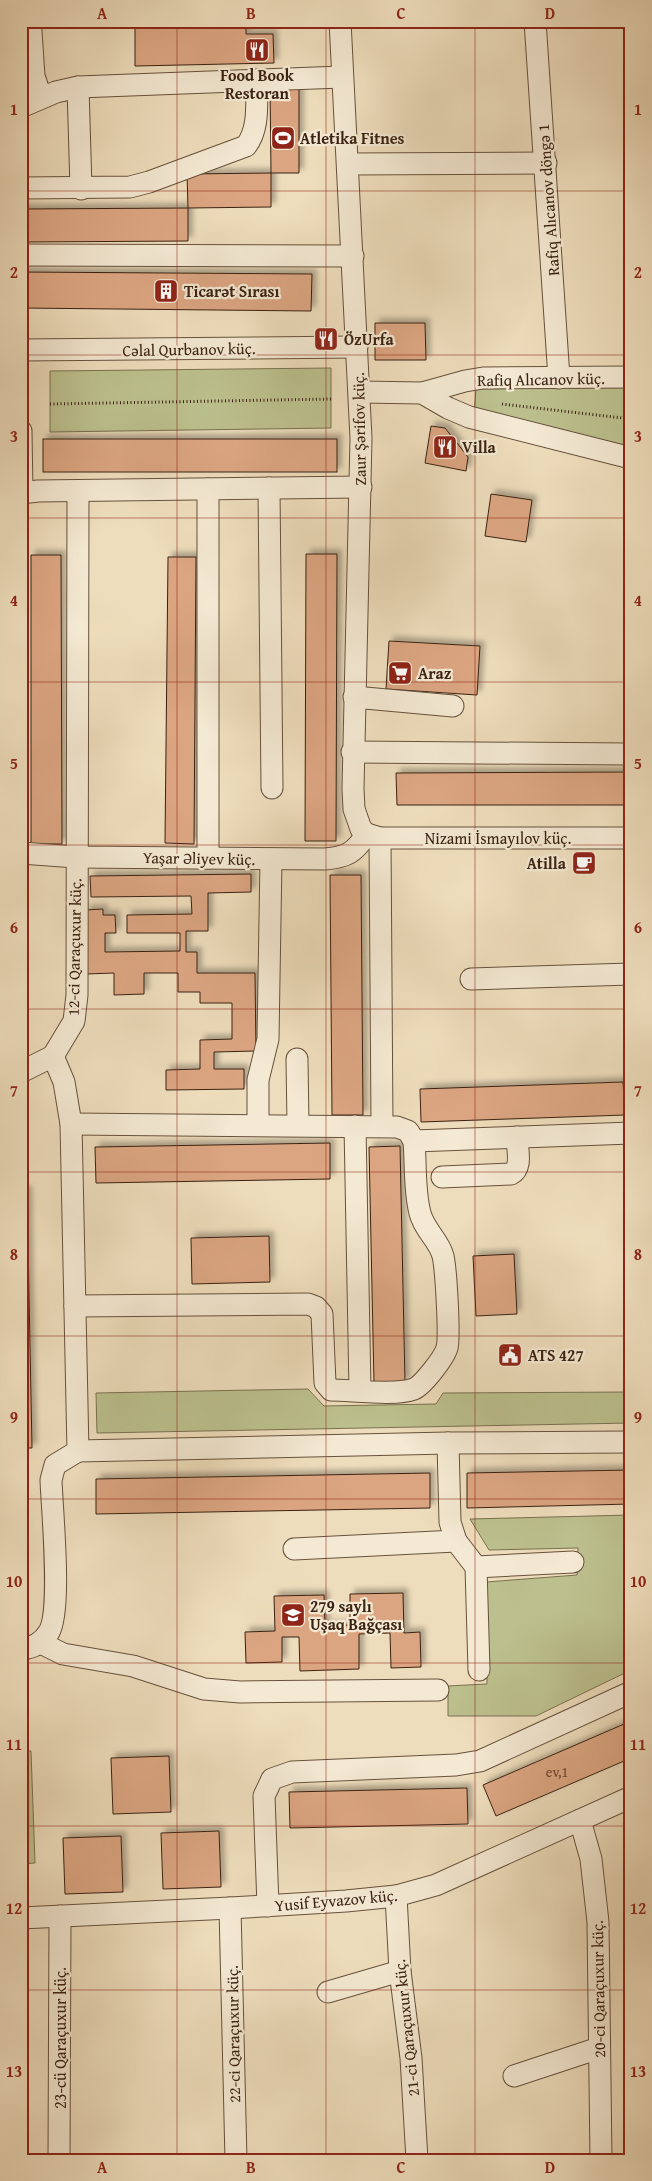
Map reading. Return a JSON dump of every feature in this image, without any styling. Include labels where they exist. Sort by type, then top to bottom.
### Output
[{"type":"street","points":[[28,21],[31,31],[34,76],[41,97]]},
{"type":"street","name":"Zaur Şərifov küç.","points":[[340,21],[360,392],[361,487],[352,752],[354,808],[361,829],[373,836]]},
{"type":"street","name":"Rafiq Alıcanov döngə 1","points":[[535,21],[559,378]]},
{"type":"street","points":[[21,107],[41,97],[78,87],[342,76]]},
{"type":"street","points":[[21,188],[81,189],[130,187],[246,146],[252,138],[255,127],[257,80]]},
{"type":"street","points":[[78,87],[81,189]]},
{"type":"street","points":[[348,164],[546,163]]},
{"type":"street","points":[[21,254],[353,256]]},
{"type":"street","name":"Cəlal Qurbanov küç.","points":[[21,350],[357,347]]},
{"type":"street","name":"Rafiq Alıcanov küç.","points":[[422,393],[483,378],[631,377]]},
{"type":"street","points":[[360,392],[422,393],[448,408],[469,417],[631,458]]},
{"type":"street","points":[[21,431],[22,493],[38,490],[208,490],[361,487]]},
{"type":"street","points":[[269,488],[272,788]]},
{"type":"street","points":[[208,490],[208,858]]},
{"type":"street","name":"12-ci Qaraçuxur küç.","points":[[53,1056],[74,1021],[76,995],[78,491]]},
{"type":"street","points":[[354,697],[453,706]]},
{"type":"street","points":[[352,752],[631,754]]},
{"type":"street","points":[[373,836],[382,1126]]},
{"type":"street","name":"Yaşar Əliyev küç.","points":[[21,853],[76,857],[338,858],[350,854],[373,836]]},
{"type":"street","name":"Nizami İsmayılov küç.","points":[[373,836],[631,838]]},
{"type":"street","points":[[258,1125],[258,1080],[268,1038],[271,859]]},
{"type":"street","points":[[471,979],[631,974]]},
{"type":"street","points":[[21,1072],[53,1056],[64,1082],[71,1124],[78,1450]]},
{"type":"street","points":[[297,1059],[298,1125]]},
{"type":"street","points":[[71,1124],[382,1126],[397,1127],[408,1132],[414,1141],[420,1214],[428,1232],[438,1244],[443,1256],[448,1332],[447,1347],[442,1357],[416,1388],[404,1392],[331,1390],[326,1383],[322,1314],[316,1307],[308,1304],[75,1306]]},
{"type":"street","points":[[355,1126],[360,1390]]},
{"type":"street","points":[[414,1141],[631,1133]]},
{"type":"street","points":[[442,1177],[511,1174],[516,1172],[518,1167],[517,1137]]},
{"type":"street","points":[[31,1646],[50,1631],[54,1616],[55,1578],[51,1480],[55,1465],[78,1450],[448,1443],[631,1442]]},
{"type":"street","points":[[448,1443],[450,1522],[456,1541],[476,1567],[479,1670]]},
{"type":"street","points":[[294,1550],[456,1541]]},
{"type":"street","points":[[476,1567],[573,1562]]},
{"type":"street","points":[[31,1646],[63,1654],[133,1666],[204,1689],[240,1692],[438,1690]]},
{"type":"street","points":[[268,1906],[264,1796],[272,1779],[292,1772],[456,1766],[480,1761],[631,1692]]},
{"type":"street","name":"Yusif Eyvazov küç.","points":[[21,1918],[268,1906],[396,1896],[436,1885],[631,1797]]},
{"type":"street","name":"20-ci Qaraçuxur küç.","points":[[580,1820],[591,1859],[598,1922],[598,2048],[602,2160]]},
{"type":"street","name":"21-ci Qaraçuxur küç.","points":[[396,1896],[400,1971],[410,2058],[417,2160]]},
{"type":"street","name":"22-ci Qaraçuxur küç.","points":[[230,1908],[236,2160]]},
{"type":"street","name":"23-cü Qaraçuxur küç.","points":[[60,1916],[60,2160]]},
{"type":"street","points":[[328,1992],[400,1971]]},
{"type":"street","points":[[514,2076],[598,2048]]},
{"type":"path","points":[[50,404],[331,399]]},
{"type":"path","points":[[495,403],[631,419]]},
{"type":"green space","points":[[331,368],[331,428],[50,432],[50,371]]},
{"type":"green space","points":[[631,387],[631,450],[474,414],[476,389]]},
{"type":"green space","points":[[308,1389],[324,1406],[436,1404],[443,1393],[630,1392],[631,1423],[97,1433],[96,1393]]},
{"type":"green space","points":[[631,1515],[631,1670],[536,1716],[448,1716],[448,1686],[487,1684],[486,1582],[577,1575],[578,1548],[489,1550],[470,1519]]},
{"type":"green space","points":[[21,1751],[31,1751],[35,1863],[21,1864]]},
{"type":"building","points":[[135,21],[246,21],[246,34],[273,34],[274,63],[135,66]]},
{"type":"building","points":[[299,85],[299,173],[271,173],[270,86]]},
{"type":"building","points":[[271,173],[271,207],[188,208],[187,174]]},
{"type":"building","points":[[188,208],[188,241],[21,242],[21,209]]},
{"type":"building","name":"Ticarət Sırası","points":[[21,272],[312,274],[311,311],[21,308]]},
{"type":"building","points":[[375,323],[425,323],[426,360],[375,360]]},
{"type":"building","points":[[431,426],[445,428],[468,457],[466,471],[425,463]]},
{"type":"building","points":[[43,439],[337,439],[337,472],[43,472]]},
{"type":"building","points":[[491,494],[532,500],[526,542],[485,536]]},
{"type":"building","points":[[306,554],[337,554],[336,841],[305,841]]},
{"type":"building","points":[[31,555],[61,555],[62,844],[31,844]]},
{"type":"building","points":[[168,557],[196,557],[194,844],[165,843]]},
{"type":"building","points":[[389,641],[480,646],[477,695],[386,689]]},
{"type":"building","points":[[631,772],[631,805],[397,805],[396,773]]},
{"type":"building","points":[[251,874],[251,892],[208,893],[208,931],[186,931],[186,952],[197,952],[197,973],[255,973],[256,1051],[214,1052],[214,1069],[244,1069],[244,1089],[166,1090],[166,1070],[200,1069],[200,1040],[232,1039],[232,1003],[200,1003],[200,992],[178,992],[178,973],[144,973],[144,994],[114,995],[114,973],[86,974],[85,910],[103,909],[103,915],[115,915],[116,933],[105,933],[105,952],[180,951],[180,933],[127,933],[127,915],[192,914],[191,896],[91,897],[90,876]]},
{"type":"building","points":[[330,875],[361,875],[363,1115],[332,1115]]},
{"type":"building","points":[[623,1082],[625,1115],[421,1122],[420,1089]]},
{"type":"building","points":[[330,1143],[330,1179],[96,1183],[95,1147]]},
{"type":"building","points":[[400,1146],[405,1383],[374,1383],[369,1147]]},
{"type":"building","points":[[27,1190],[32,1448],[21,1448],[21,1191]]},
{"type":"building","points":[[269,1236],[270,1282],[192,1284],[191,1238]]},
{"type":"building","points":[[514,1254],[517,1314],[476,1316],[473,1256]]},
{"type":"building","points":[[631,1470],[631,1504],[467,1508],[467,1473]]},
{"type":"building","points":[[430,1473],[430,1508],[96,1514],[96,1479]]},
{"type":"building","points":[[403,1593],[404,1633],[420,1632],[421,1667],[391,1668],[390,1633],[359,1634],[359,1669],[300,1671],[299,1637],[282,1637],[282,1662],[246,1663],[245,1632],[275,1631],[274,1596],[324,1595],[325,1626],[350,1625],[350,1594]]},
{"type":"building","points":[[631,1721],[631,1758],[496,1816],[483,1785]]},
{"type":"building","points":[[169,1756],[171,1812],[113,1814],[111,1758]]},
{"type":"building","points":[[467,1788],[468,1824],[290,1828],[289,1792]]},
{"type":"building","points":[[219,1831],[221,1887],[163,1889],[161,1833]]},
{"type":"building","points":[[121,1836],[123,1892],[65,1894],[63,1838]]},
{"type":"place","name":"Food Book Restoran","points":[[257,50]]},
{"type":"place","name":"Atletika Fitnes","points":[[283,138]]},
{"type":"place","name":"Ticarət Sırası","points":[[166,291]]},
{"type":"place","name":"ÖzUrfa","points":[[326,339]]},
{"type":"place","name":"Villa","points":[[445,447]]},
{"type":"place","name":"Araz","points":[[400,673]]},
{"type":"place","name":"Atilla","points":[[584,863]]},
{"type":"place","name":"ATS 427","points":[[510,1355]]},
{"type":"place","name":"279 saylı Uşaq Bağçası","points":[[293,1615]]}]
